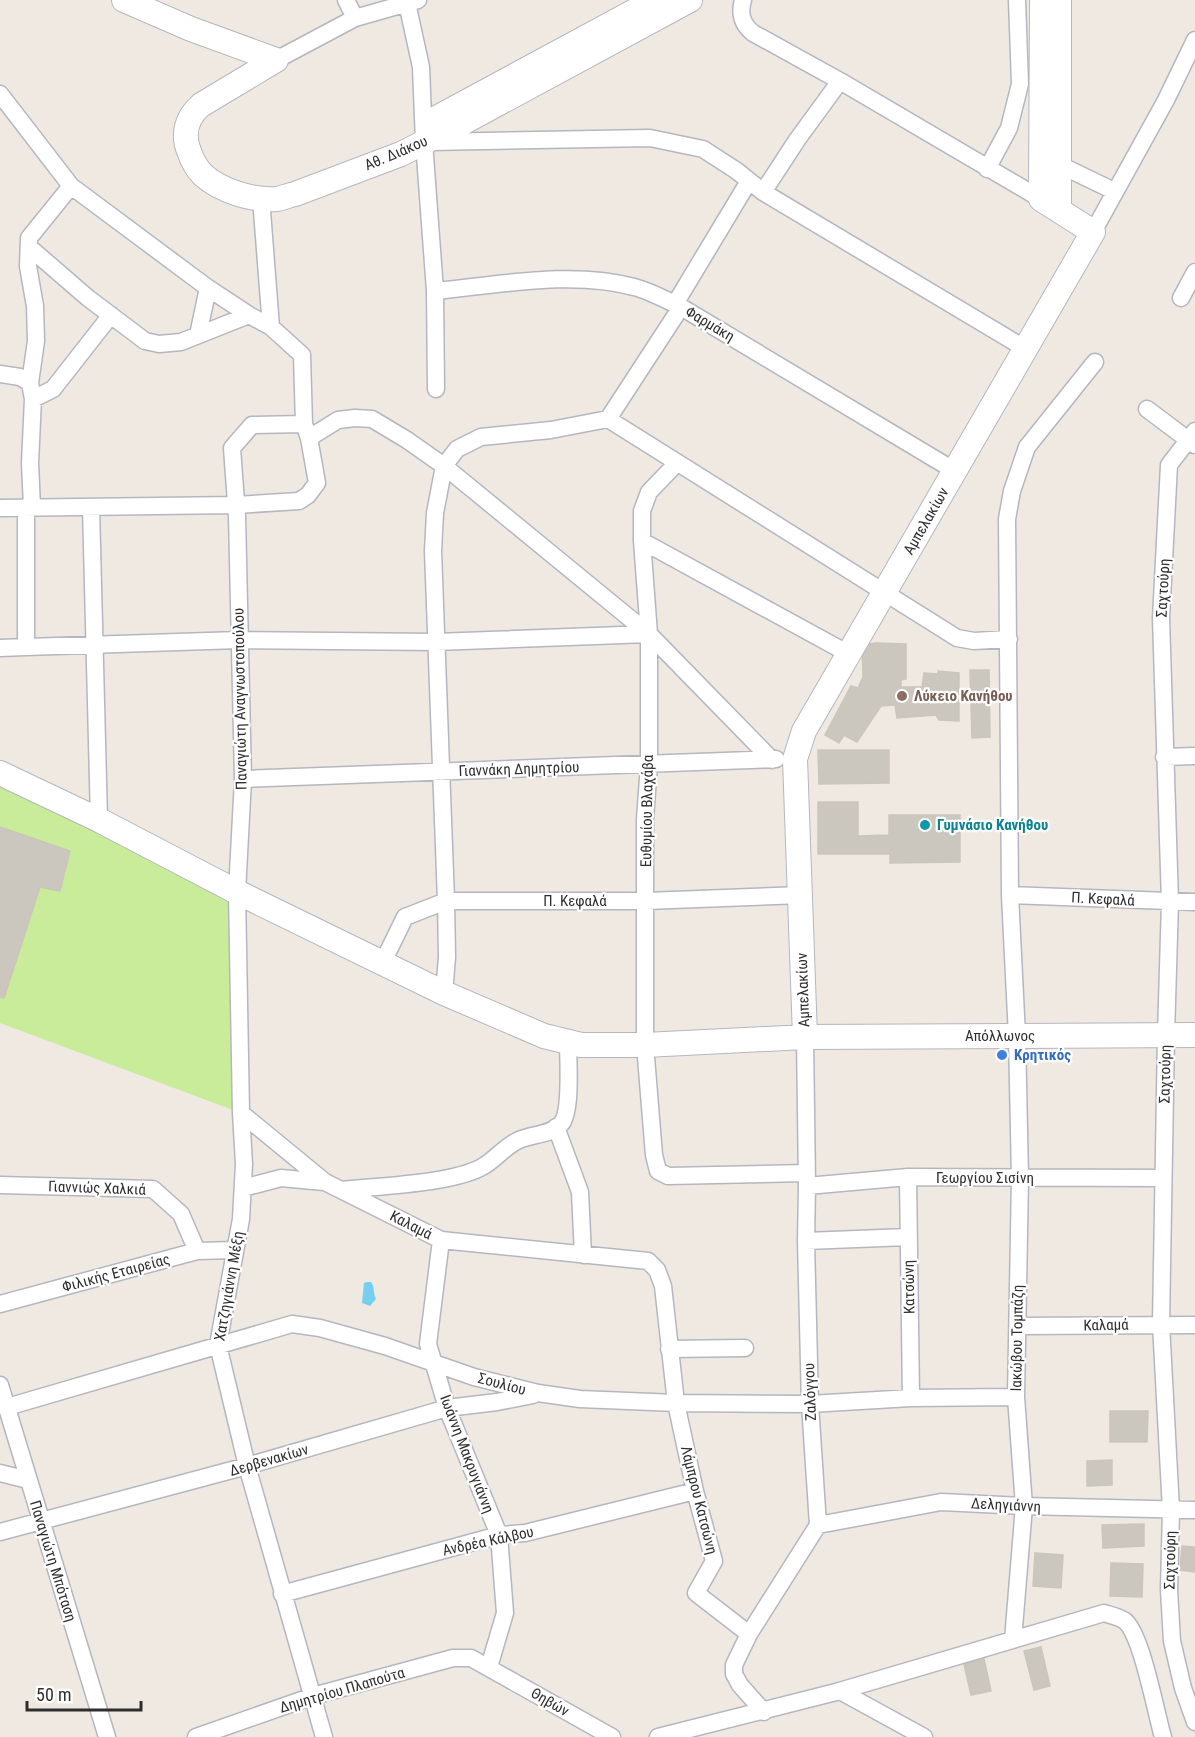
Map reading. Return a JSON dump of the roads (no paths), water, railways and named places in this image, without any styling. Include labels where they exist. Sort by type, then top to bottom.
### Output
[{"type":"street","points":[[124,0],[191,29],[276,60],[355,18],[413,2],[421,67],[435,291],[436,389]]},
{"type":"street","points":[[346,0],[355,18]]},
{"type":"street","name":"Αθ. Διάκου","points":[[276,60],[201,105],[191,116],[185,133],[192,159],[204,176],[232,191],[261,198],[278,198],[295,194],[401,154],[424,134],[655,0]]},
{"type":"street","name":"Αθ. Διάκου","points":[[424,134],[690,0]]},
{"type":"street","points":[[742,0],[741,16],[747,28],[1093,232]]},
{"type":"street","points":[[987,169],[1009,128],[1020,84],[1017,0]]},
{"type":"street","points":[[1042,0],[1050,205]]},
{"type":"street","points":[[1050,205],[1058,164],[1059,0]]},
{"type":"street","name":"Αμπελακίων","points":[[805,1037],[801,895],[784,759],[804,731],[1093,232],[1166,100],[1195,40]]},
{"type":"street","points":[[763,192],[840,81]]},
{"type":"street","points":[[0,94],[71,186],[208,288],[271,327],[302,354],[306,431],[317,483],[308,495],[299,501],[236,505],[0,508]]},
{"type":"street","points":[[424,134],[650,138],[703,149],[763,192],[1026,349]]},
{"type":"street","points":[[1058,164],[1114,191]]},
{"type":"street","points":[[608,419],[678,305],[749,181]]},
{"type":"street","points":[[26,647],[32,391],[36,341],[28,266],[28,238],[71,186]]},
{"type":"street","points":[[261,198],[271,327]]},
{"type":"street","points":[[28,247],[145,342],[159,344],[181,342],[249,315]]},
{"type":"street","points":[[1180,298],[1195,272]]},
{"type":"street","name":"Φαρμάκη","points":[[435,291],[544,281],[603,280],[636,287],[678,305],[955,471]]},
{"type":"street","points":[[198,335],[208,288]]},
{"type":"street","points":[[32,391],[53,389],[111,315]]},
{"type":"street","name":"Ιακώβου Τομπάζη","points":[[1012,1640],[1024,1506],[1016,1397],[1020,1178],[1017,1036],[1010,895],[1007,519],[1015,480],[1027,447],[1095,362]]},
{"type":"street","points":[[0,374],[20,376],[32,391]]},
{"type":"street","points":[[1147,409],[1193,439]]},
{"type":"street","points":[[236,505],[232,448],[252,425],[306,431],[338,420],[372,419],[408,440],[444,466],[649,634],[784,759]]},
{"type":"street","points":[[444,993],[447,957],[446,901],[433,552],[435,513],[444,466],[457,449],[481,437],[550,430],[608,419],[957,638],[974,641],[1009,639]]},
{"type":"street","name":"Σαχτούρη","points":[[1193,439],[1169,465],[1161,618],[1170,902],[1161,1324],[1171,1510],[1169,1590],[1172,1641],[1183,1688],[1195,1722]]},
{"type":"street","name":"Ευθυμίου Βλαχάβα","points":[[658,1172],[654,1155],[645,1045],[645,819],[648,765],[649,634],[642,511],[649,492],[677,463]]},
{"type":"street","name":"Παναγιώτη Αναγνωστοπούλου","points":[[236,505],[243,779],[237,892]]},
{"type":"street","points":[[91,507],[99,820]]},
{"type":"street","points":[[642,541],[849,654]]},
{"type":"street","points":[[0,648],[239,640],[436,642],[649,634]]},
{"type":"street","points":[[1164,757],[1195,756]]},
{"type":"street","name":"Γιαννάκη Δημητρίου","points":[[243,779],[784,759]]},
{"type":"street","name":"Απόλλωνος","points":[[1,778],[99,820],[237,892],[444,993],[544,1036],[581,1045],[645,1045],[805,1037],[1195,1035]]},
{"type":"street","name":"Χατζηγιάννη Μέξη","points":[[237,892],[243,1188],[241,1219],[218,1345],[247,1466],[324,1737]]},
{"type":"street","name":"Π. Κεφαλά","points":[[382,964],[405,916],[446,901],[646,901],[801,895]]},
{"type":"street","name":"Π. Κεφαλά","points":[[1010,895],[1195,902]]},
{"type":"street","name":"Ζαλόγγου","points":[[805,1037],[810,1404],[818,1525]]},
{"type":"street","points":[[342,1190],[438,1180],[463,1174],[482,1168],[517,1140],[549,1132],[562,1124],[566,1112],[568,1089],[568,1042]]},
{"type":"street","name":"Καλαμά","points":[[241,1113],[325,1182],[441,1240],[648,1261]]},
{"type":"street","points":[[556,1127],[580,1192],[583,1255]]},
{"type":"street","name":"Γεωργίου Σισίνη","points":[[658,1172],[678,1177],[807,1180],[908,1177],[1163,1178]]},
{"type":"street","name":"Κατσώνη","points":[[908,1177],[911,1398]]},
{"type":"street","points":[[243,1188],[281,1178],[325,1182]]},
{"type":"street","name":"Γιαννιώς Χαλκιά","points":[[0,1185],[153,1189],[181,1214],[197,1251]]},
{"type":"street","points":[[806,1241],[908,1237]]},
{"type":"street","name":"Ιωάννη Μακρυγιάννη","points":[[441,1240],[428,1344],[447,1408],[499,1535],[505,1614],[489,1667]]},
{"type":"street","name":"Φιλικής Εταιρείας","points":[[0,1304],[197,1251],[234,1250]]},
{"type":"street","name":"Λάμπρου Κατσώνη","points":[[648,1261],[657,1270],[663,1286],[676,1403],[695,1491],[714,1561],[696,1593],[750,1634]]},
{"type":"street","name":"Σουλίου","points":[[7,1407],[292,1324],[320,1328],[385,1346],[474,1377],[538,1394],[580,1399],[676,1403],[810,1404],[911,1398],[1016,1397]]},
{"type":"street","name":"Καλαμά","points":[[1017,1326],[1195,1325]]},
{"type":"street","points":[[669,1349],[745,1348]]},
{"type":"street","name":"Παναγιώτη Μπόταση","points":[[0,1385],[107,1737]]},
{"type":"street","name":"Δερβενακίων","points":[[0,1532],[247,1466],[447,1408],[538,1394]]},
{"type":"street","points":[[0,1473],[28,1480]]},
{"type":"street","name":"Ανδρέα Κάλβου","points":[[282,1594],[499,1535],[525,1533],[695,1491]]},
{"type":"street","name":"Δεληγιάννη","points":[[818,1525],[941,1502],[1195,1510]]},
{"type":"street","points":[[764,1712],[740,1686],[734,1674],[736,1658],[818,1525]]},
{"type":"street","points":[[658,1737],[838,1692],[1104,1613],[1125,1621],[1133,1632],[1146,1670],[1162,1737]]},
{"type":"street","name":"Δημητρίου Πλαπούτα","points":[[196,1737],[313,1696],[453,1658],[471,1658],[489,1667]]},
{"type":"street","name":"Θηβών","points":[[489,1667],[612,1737]]},
{"type":"street","points":[[838,1692],[924,1737]]},
{"type":"water","points":[[371,1282],[376,1299],[370,1306],[362,1303],[364,1283]]},
{"type":"place","name":"Λύκειο Κανήθου","points":[[902,696]]},
{"type":"place","name":"Γυμνάσιο Κανήθου","points":[[925,825]]},
{"type":"place","name":"Κρητικός","points":[[1002,1055]]}]
